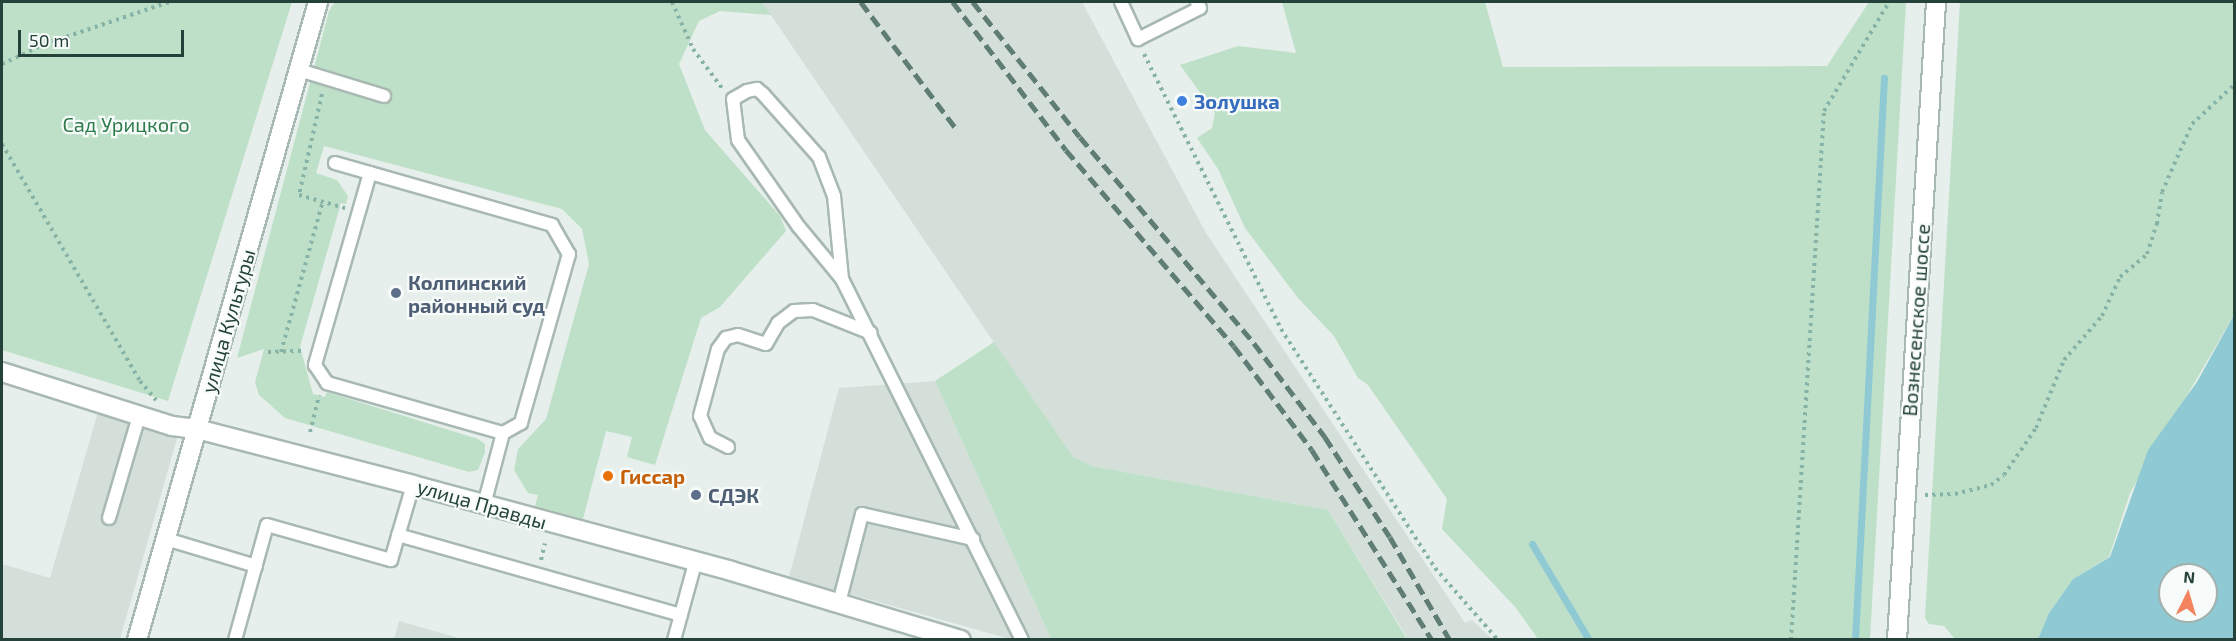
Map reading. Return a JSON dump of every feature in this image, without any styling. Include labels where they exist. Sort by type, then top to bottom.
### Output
[{"type":"street","name":"улица Культуры","points":[[138,639],[318,2]]},
{"type":"street","name":"Вознесенское шоссе","points":[[1897,639],[1936,2]]},
{"type":"street","name":"улица Правды","points":[[2,372],[139,416],[413,485],[839,603],[903,631],[961,639]]},
{"type":"lane","points":[[1121,2],[1138,39],[1200,8],[1197,2]]},
{"type":"lane","points":[[299,70],[384,96]]},
{"type":"lane","points":[[842,279],[834,196],[819,157],[757,89],[733,99],[738,140],[798,227],[842,279],[1022,639]]},
{"type":"lane","points":[[335,163],[370,173],[552,225],[569,254],[521,423],[503,433],[327,383],[315,365],[370,173]]},
{"type":"lane","points":[[728,447],[710,438],[699,416],[718,349],[726,338],[738,335],[765,344],[778,323],[794,311],[813,310],[871,333]]},
{"type":"lane","points":[[109,518],[139,416]]},
{"type":"lane","points":[[484,506],[503,433]]},
{"type":"lane","points":[[234,639],[267,525],[391,560],[413,485]]},
{"type":"lane","points":[[839,603],[862,514],[973,539]]},
{"type":"lane","points":[[398,535],[681,615]]},
{"type":"lane","points":[[166,539],[256,566]]},
{"type":"lane","points":[[674,639],[696,563]]},
{"type":"path","points":[[2,64],[45,44],[169,2]]},
{"type":"path","points":[[672,2],[709,76],[733,99]]},
{"type":"path","points":[[1791,639],[1824,111],[1889,2]]},
{"type":"path","points":[[1138,39],[1155,81],[1281,329],[1435,568],[1498,639]]},
{"type":"path","points":[[325,78],[311,156],[299,195],[359,212]]},
{"type":"path","points":[[1905,493],[1955,494],[1991,486],[2004,476],[2036,428],[2064,360],[2102,316],[2120,277],[2147,254],[2157,224],[2162,192],[2192,124],[2235,85]]},
{"type":"path","points":[[2,144],[140,381],[160,404]]},
{"type":"path","points":[[281,352],[323,201]]},
{"type":"path","points":[[268,352],[305,351]]},
{"type":"shaded area","points":[[762,2],[1082,2],[1206,233],[1465,623],[1472,620],[1492,639],[1408,639],[1328,510],[1092,466],[1072,457]]},
{"type":"shaded area","points":[[935,381],[1051,639],[1010,639],[789,577],[839,388]]},
{"type":"shaded area","points":[[98,412],[178,435],[120,639],[2,639],[2,564],[50,578]]},
{"type":"shaded area","points":[[399,621],[462,639],[394,639]]},
{"type":"green space","name":"Сад Урицкого","points":[[2,2],[292,2],[168,401],[2,350]]},
{"type":"green space","points":[[335,2],[762,2],[771,15],[720,11],[699,21],[679,64],[705,130],[780,216],[786,231],[720,307],[701,318],[655,465],[627,457],[632,437],[606,431],[583,519],[535,506],[538,495],[528,493],[514,470],[518,449],[546,419],[589,264],[582,229],[562,209],[324,146],[316,173],[337,180],[348,196],[346,204],[341,203],[300,347],[313,394],[325,397],[327,392],[478,439],[485,444],[485,452],[478,470],[469,472],[285,418],[259,395],[255,382],[264,349],[237,358],[329,11]]},
{"type":"green space","points":[[1282,2],[1485,2],[1503,67],[1827,66],[1869,2],[1906,2],[1870,639],[1538,639],[1516,608],[1442,529],[1447,499],[1368,385],[1358,378],[1334,336],[1298,298],[1245,228],[1218,169],[1197,138],[1212,128],[1215,113],[1180,65],[1238,46],[1296,53]]},
{"type":"green space","points":[[1960,2],[2234,2],[2234,315],[2130,493],[2109,557],[2073,579],[2049,613],[2038,639],[1955,639],[1944,626],[1929,624],[1925,618]]},
{"type":"green space","points":[[994,342],[1073,457],[1092,466],[1328,510],[1407,639],[1051,639],[935,381]]},
{"type":"water","points":[[2234,315],[2234,639],[2038,639],[2049,613],[2073,579],[2110,557],[2148,450],[2197,382]]},
{"type":"waterway","points":[[1855,640],[1884,78]]},
{"type":"waterway","points":[[1532,544],[1589,640]]},
{"type":"railway","points":[[861,2],[957,130]]},
{"type":"railway","points":[[953,2],[1066,150],[1234,346],[1312,450],[1432,640]]},
{"type":"railway","points":[[973,2],[1080,137],[1254,343],[1325,437],[1390,537],[1450,640]]},
{"type":"place","name":"Золушка","points":[[1182,101]]},
{"type":"place","name":"Колпинский районный суд","points":[[396,293]]},
{"type":"place","name":"Гиссар","points":[[608,476]]},
{"type":"place","name":"СДЭК","points":[[696,495]]}]
